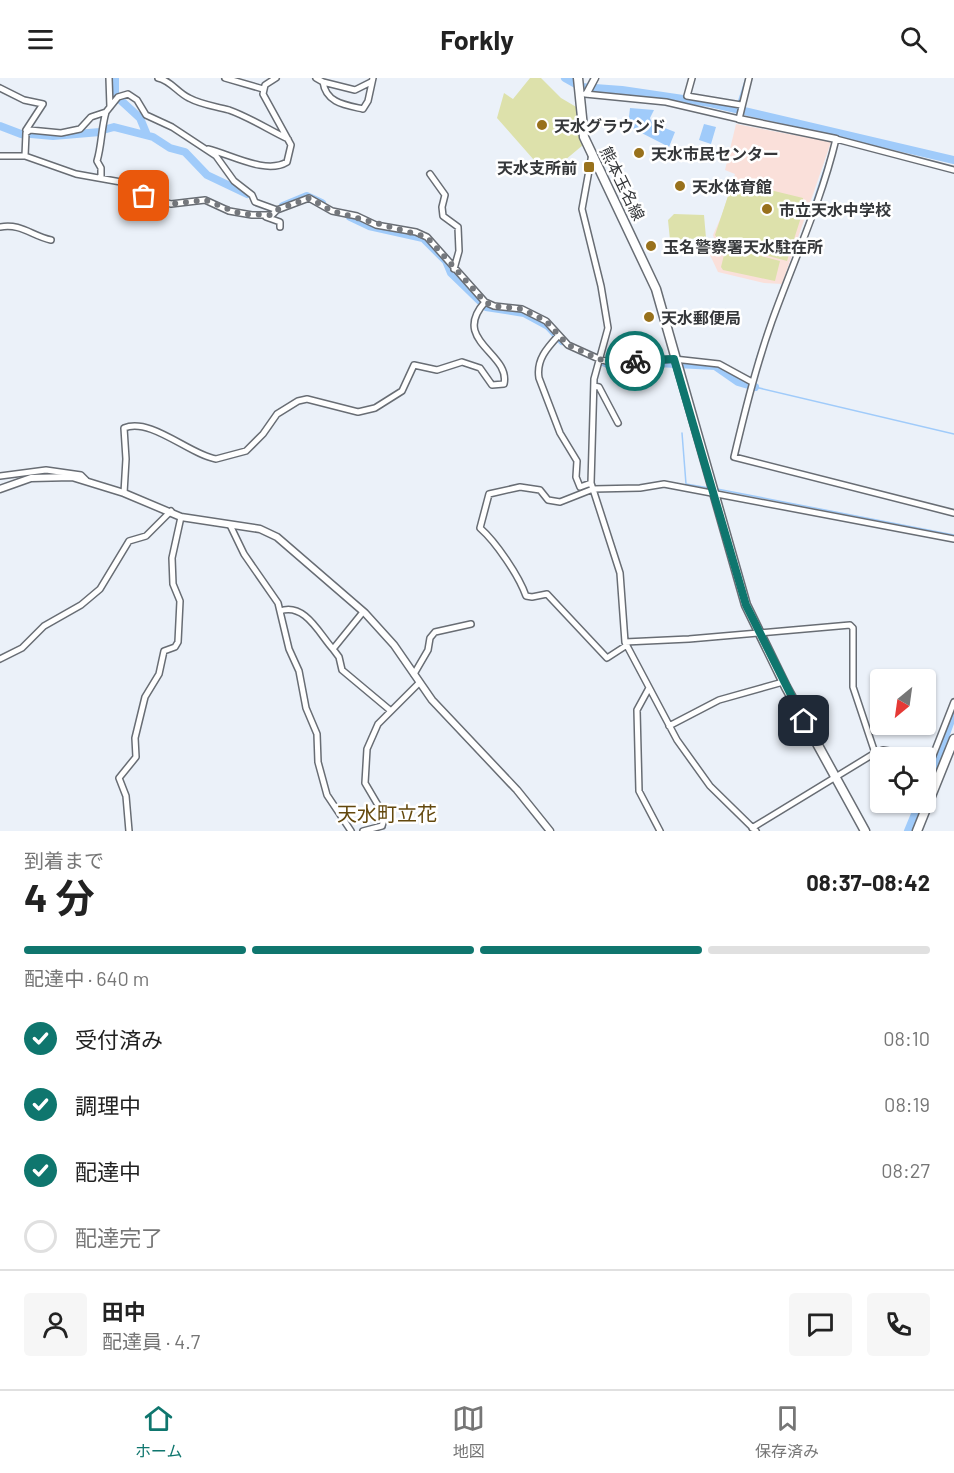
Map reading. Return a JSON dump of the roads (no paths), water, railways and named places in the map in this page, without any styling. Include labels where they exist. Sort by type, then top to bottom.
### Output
[{"type":"main road","name":"熊本玉名線","points":[[584,86],[582,126],[592,154],[656,289],[737,579],[758,633],[835,780],[865,831]]},
{"type":"main road","points":[[936,781],[954,739]]},
{"type":"main road","points":[[917,831],[923,813]]},
{"type":"street","points":[[108,110],[109,78]]},
{"type":"street","points":[[163,78],[172,88],[188,98],[206,106],[229,110],[288,139]]},
{"type":"street","points":[[196,145],[273,166],[282,165],[290,158],[288,139],[262,89],[225,78]]},
{"type":"street","points":[[262,89],[276,78]]},
{"type":"street","points":[[316,78],[355,90],[372,80]]},
{"type":"street","points":[[692,78],[687,96],[741,106]]},
{"type":"street","points":[[739,117],[750,78]]},
{"type":"street","points":[[323,82],[327,96],[332,100],[363,109],[368,101],[372,80]]},
{"type":"street","points":[[584,86],[739,117],[954,170]]},
{"type":"street","points":[[0,88],[24,100],[43,104],[24,132],[26,133],[25,156]]},
{"type":"street","points":[[101,177],[101,168],[97,161],[103,144],[101,128],[108,110],[117,97],[131,95],[146,115],[172,127],[222,162],[234,181],[250,192],[255,202],[277,210]]},
{"type":"street","points":[[26,133],[37,130],[61,133],[81,129],[91,117],[108,110]]},
{"type":"street","points":[[836,140],[794,268],[773,318],[751,386],[734,457],[954,513]]},
{"type":"street","points":[[592,154],[582,209],[601,286],[608,328],[607,339],[598,361],[594,386],[592,486],[620,573],[626,643],[669,726],[711,786],[754,830],[870,756]]},
{"type":"street","points":[[0,156],[25,156],[76,174],[132,184],[144,196],[171,204],[205,200],[229,211],[272,215],[277,210],[309,198],[332,211],[357,216],[376,225],[416,232],[427,237],[484,302],[494,306],[522,309],[546,321],[558,337],[568,345],[598,361],[719,364],[751,386]]},
{"type":"street","points":[[430,174],[445,195],[442,207],[443,216],[458,227],[459,251],[454,269]]},
{"type":"street","points":[[262,215],[280,222],[280,228]]},
{"type":"street","points":[[0,227],[20,226],[35,236],[51,240]]},
{"type":"street","points":[[124,493],[126,459],[124,428],[132,424],[159,433],[216,459],[246,451],[263,434],[277,414],[298,401],[307,399],[358,412],[375,408],[402,392],[414,365],[437,370],[462,362],[480,368],[492,385],[504,384],[503,374],[473,331],[478,310],[484,302]]},
{"type":"street","points":[[558,337],[545,351],[538,369],[539,378],[560,433],[577,461],[580,487],[640,488],[664,484],[711,486],[954,539]]},
{"type":"street","points":[[594,386],[599,387],[609,401],[618,423]]},
{"type":"street","points":[[0,476],[61,471],[81,475],[86,480]]},
{"type":"street","points":[[0,489],[41,476],[86,480],[171,511],[180,517],[260,528],[277,537],[363,612],[394,645],[419,683],[469,742],[517,790],[549,831]]},
{"type":"street","points":[[592,486],[560,502],[548,500],[540,490],[534,488],[500,489],[489,494],[480,528],[495,541],[511,570],[521,581],[528,597],[548,594],[607,658],[626,643],[850,625],[853,628],[853,687],[873,747]]},
{"type":"street","points":[[0,659],[22,648],[44,626],[81,605],[100,589],[129,541],[146,536],[171,511]]},
{"type":"street","points":[[129,831],[126,796],[119,778],[136,757],[135,738],[142,704],[159,674],[161,656],[164,651],[175,647],[177,642],[180,601],[173,584],[172,558],[180,517]]},
{"type":"street","points":[[230,525],[243,554],[277,600],[289,650],[299,671],[306,708],[317,734],[318,762],[327,795],[351,831]]},
{"type":"street","points":[[280,611],[295,611],[312,621],[339,657],[342,670],[391,711]]},
{"type":"street","points":[[333,649],[363,612]]},
{"type":"street","points":[[414,674],[435,632],[471,624]]},
{"type":"street","points":[[669,726],[719,700],[783,682]]},
{"type":"street","points":[[363,831],[384,828],[385,817],[365,783],[367,749],[376,727],[419,683]]},
{"type":"street","points":[[649,688],[637,710],[639,791],[660,831]]},
{"type":"street","points":[[936,748],[954,702]]},
{"type":"water","points":[[630,108],[654,110],[650,118],[652,123],[675,132],[669,147],[628,126]]},
{"type":"water","points":[[704,124],[716,127],[711,144],[699,140]]},
{"type":"waterway","points":[[115,78],[115,95],[140,118],[147,135]]},
{"type":"waterway","points":[[565,78],[581,87],[622,90],[710,103],[954,160]]},
{"type":"waterway","points":[[738,103],[746,78]]},
{"type":"waterway","points":[[0,126],[21,134]]},
{"type":"waterway","points":[[103,130],[114,127],[153,137],[170,148],[185,152],[207,175],[247,194]]},
{"type":"waterway","points":[[835,135],[837,131]]},
{"type":"waterway","points":[[31,134],[53,136],[100,132]]},
{"type":"waterway","points":[[804,230],[830,152]]},
{"type":"waterway","points":[[283,206],[307,196],[322,203]]},
{"type":"waterway","points":[[350,217],[369,226],[423,238],[446,261],[451,273],[486,307],[524,313],[548,326],[562,341]]},
{"type":"waterway","points":[[756,360],[776,304]]},
{"type":"waterway","points":[[603,362],[613,366],[657,363],[715,366],[738,382],[755,387]]},
{"type":"waterway","points":[[755,387],[954,434]]},
{"type":"waterway","points":[[682,433],[686,484],[709,488]]},
{"type":"waterway","points":[[717,489],[954,535]]},
{"type":"waterway","points":[[936,762],[954,712]]},
{"type":"waterway","points":[[908,831],[915,813]]},
{"type":"place","name":"天水グラウンド","points":[[542,125]]},
{"type":"place","name":"天水市民センター","points":[[639,153]]},
{"type":"place","name":"天水支所前","points":[[589,167]]},
{"type":"place","name":"天水体育館","points":[[680,186]]},
{"type":"place","name":"市立天水中学校","points":[[767,209]]},
{"type":"place","name":"玉名警察署天水駐在所","points":[[651,246]]},
{"type":"place","name":"天水郵便局","points":[[649,317]]},
{"type":"district","name":"天水町立花","points":[[387,813]]}]
